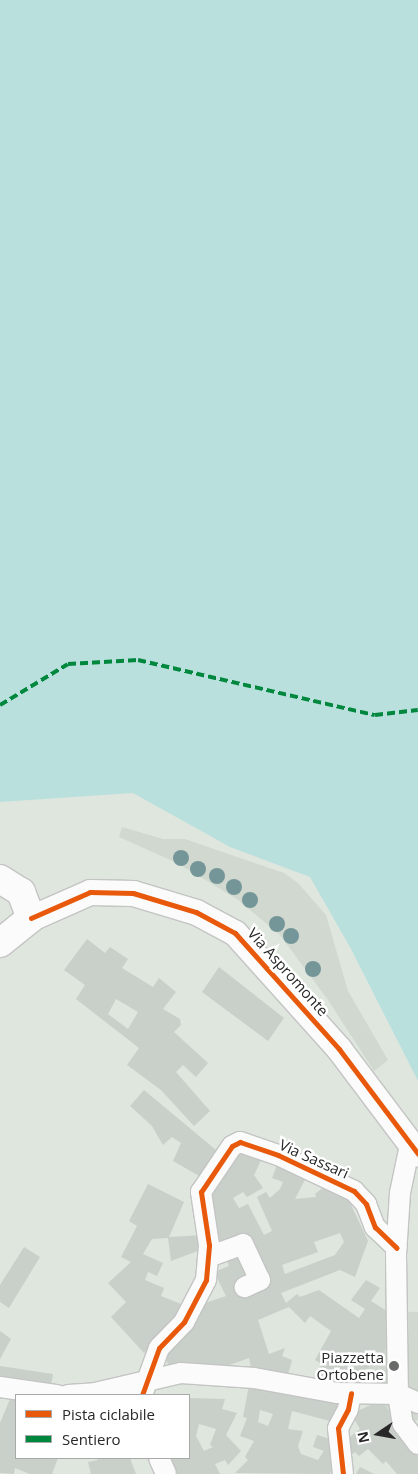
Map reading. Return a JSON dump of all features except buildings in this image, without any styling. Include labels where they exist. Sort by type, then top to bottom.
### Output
[{"type":"main road","points":[[0,879],[21,892],[31,918],[0,943]]},
{"type":"street","name":"Via Aspromonte","points":[[31,918],[90,892],[133,893],[196,912],[235,933],[327,1035],[414,1149]]},
{"type":"street","name":"Via Sassari","points":[[144,1388],[159,1348],[184,1322],[206,1280],[208,1257],[206,1216],[201,1192],[232,1146],[240,1142],[278,1155],[354,1190],[366,1204],[375,1227],[397,1248]]},
{"type":"street","points":[[414,1149],[400,1193],[397,1248],[397,1372],[389,1394],[403,1424],[418,1444]]},
{"type":"street","points":[[208,1257],[243,1244],[260,1280],[246,1287]]},
{"type":"street","points":[[79,1394],[144,1388],[181,1373],[254,1378],[351,1393],[389,1394],[418,1403]]},
{"type":"street","points":[[0,1387],[51,1394]]},
{"type":"street","points":[[343,1474],[338,1428],[348,1409],[351,1393]]},
{"type":"street","points":[[159,1459],[166,1474]]},
{"type":"shaded area","points":[[0,0],[418,0],[418,1081],[351,949],[310,877],[230,847],[133,793],[0,802]]},
{"type":"shaded area","points":[[122,827],[163,839],[185,839],[284,873],[298,883],[326,915],[348,991],[388,1060],[374,1071],[328,1000],[280,935],[237,899],[177,863],[119,837]]},
{"type":"shaded area","name":"Piazzetta Ortobene","points":[[387,1311],[418,1312],[418,1420],[398,1425],[360,1374],[381,1358],[391,1326],[387,1326]]},
{"type":"marked path","points":[[0,705],[68,664],[138,660],[375,715],[418,710]]},
{"type":"cycle path","points":[[31,918],[90,892],[133,893],[196,912],[235,933],[339,1049],[418,1154]]},
{"type":"cycle path","points":[[142,1394],[159,1348],[184,1322],[206,1280],[209,1245],[201,1192],[232,1146],[240,1142],[278,1155],[354,1191],[366,1204],[375,1227],[397,1248]]},
{"type":"cycle path","points":[[343,1474],[338,1428],[348,1409],[351,1393]]},
{"type":"place","name":"Piazzetta Ortobene","points":[[394,1366]]}]
